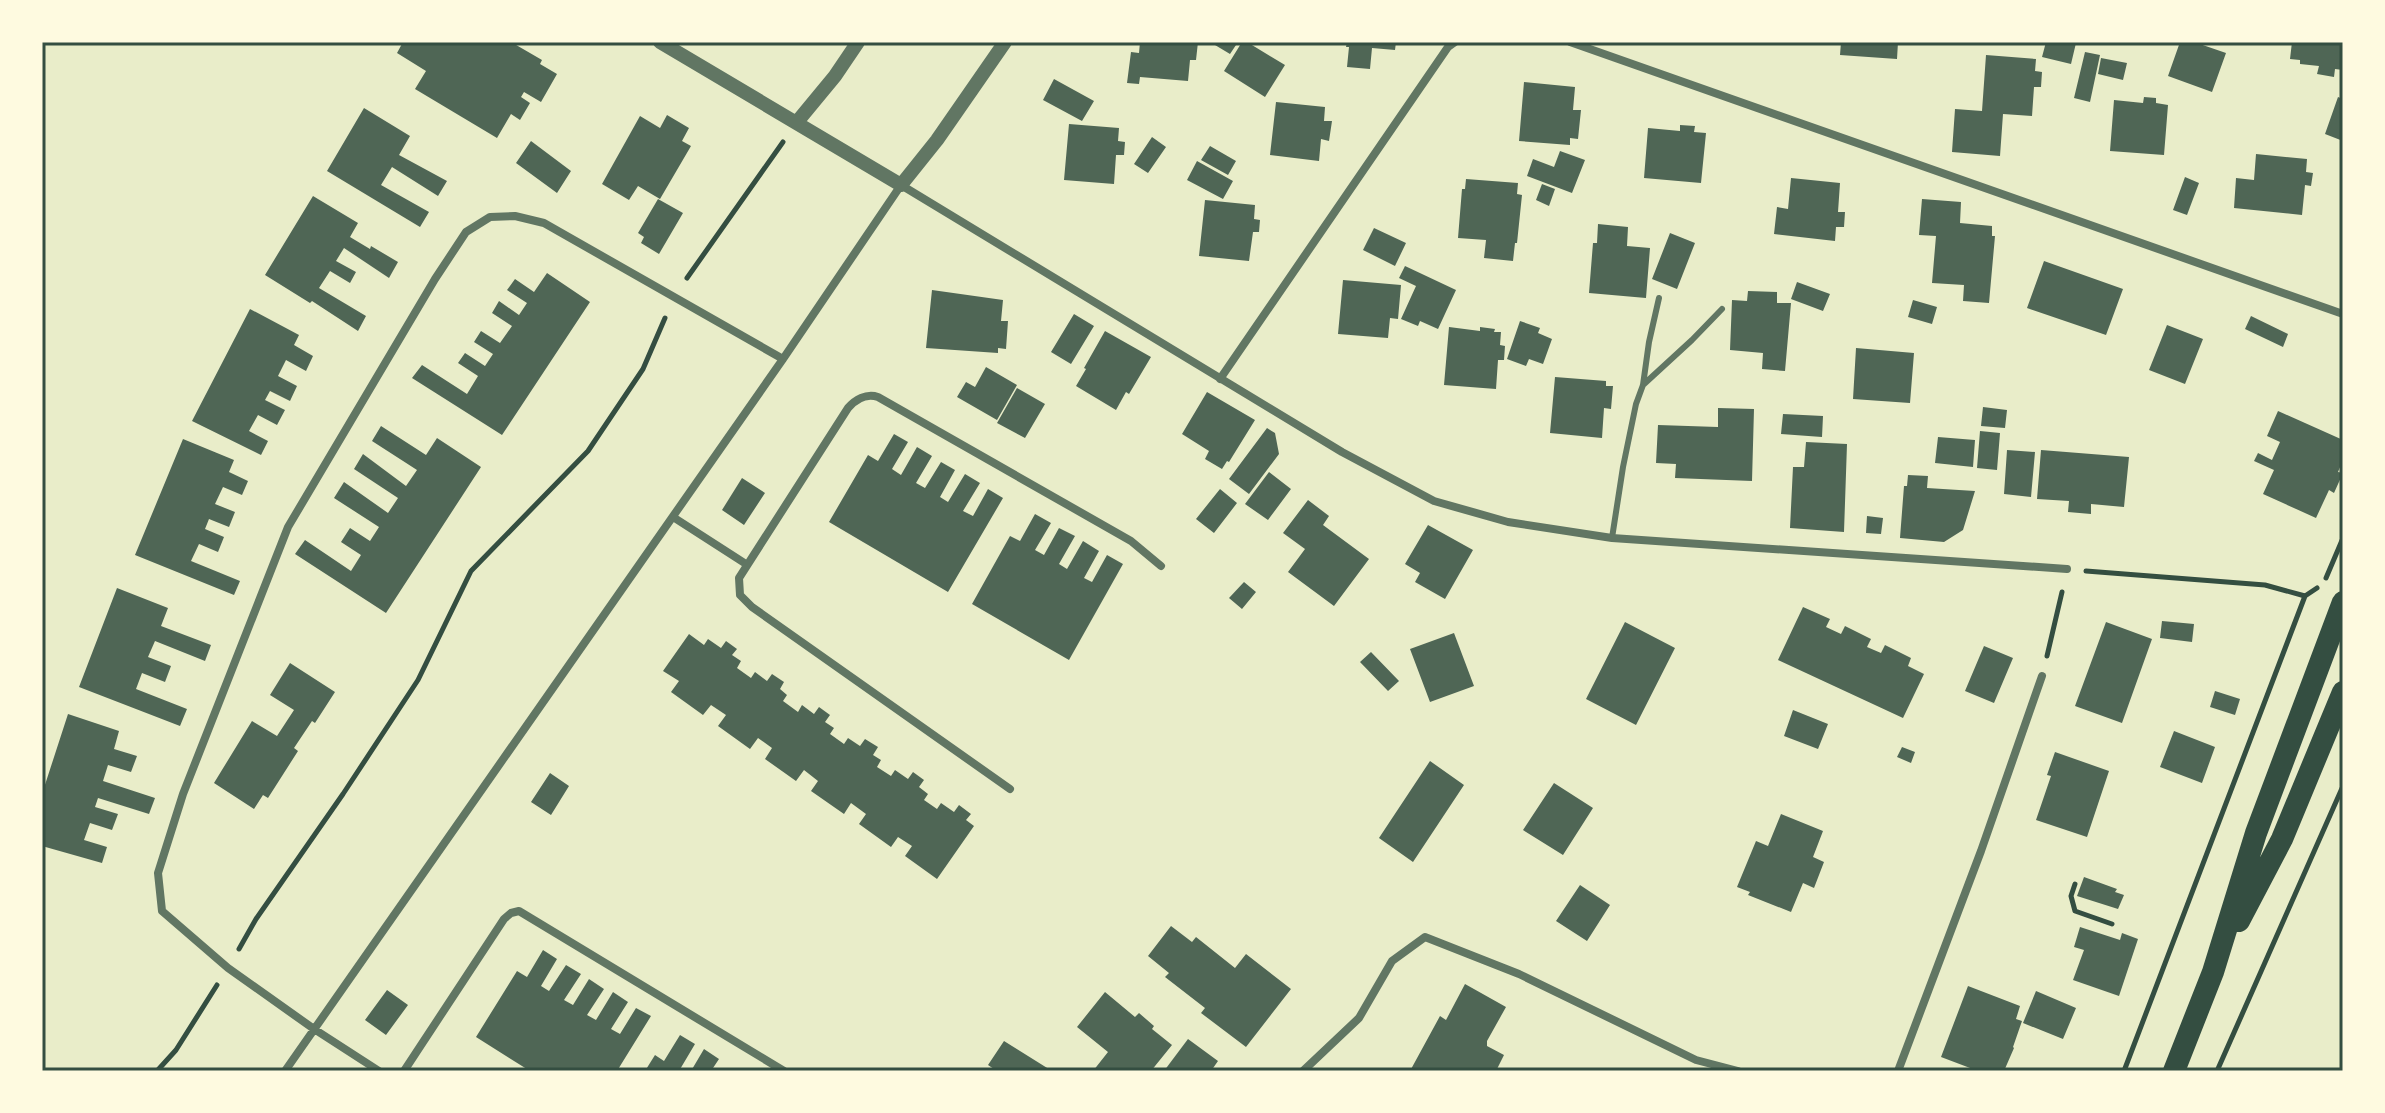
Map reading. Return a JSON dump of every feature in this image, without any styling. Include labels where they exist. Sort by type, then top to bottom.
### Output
[{"type":"highway","points":[[2174,1071],[2213,972],[2256,833],[2343,602]]},
{"type":"highway","points":[[2213,972],[2282,839],[2343,692]]},
{"type":"street","points":[[660,42],[1342,452],[1434,501],[1508,522],[1612,538],[2067,569]]},
{"type":"street","points":[[797,122],[858,42]]},
{"type":"street","points":[[285,1071],[783,359],[901,185],[937,140],[1005,42]]},
{"type":"street","points":[[1220,379],[1448,47],[1455,42]]},
{"type":"street","points":[[1570,42],[2343,314]]},
{"type":"street","points":[[379,1071],[228,968],[162,911],[158,873],[183,794],[288,527],[466,232],[490,217],[515,216],[544,223],[783,359]]},
{"type":"street","points":[[1010,789],[752,607],[740,595],[739,578],[746,564],[848,408],[855,400],[873,395],[1131,541],[1161,566]]},
{"type":"street","points":[[673,517],[746,564]]},
{"type":"street","points":[[1898,1071],[1981,851],[2042,676]]},
{"type":"street","points":[[404,1071],[504,919],[519,911],[784,1071]]},
{"type":"street","points":[[1303,1071],[1359,1018],[1392,961],[1425,937],[1519,974],[1696,1060],[1738,1071]]},
{"type":"lane","points":[[1612,538],[1659,298]]},
{"type":"lane","points":[[1643,385],[1722,309]]},
{"type":"path","points":[[157,1071],[176,1050],[256,919],[418,680],[471,571],[588,451],[643,369],[673,298],[797,122]]},
{"type":"path","points":[[2124,1071],[2305,596],[2322,585],[2343,538]]},
{"type":"path","points":[[2042,676],[2067,569],[2265,585],[2305,596]]},
{"type":"path","points":[[2217,1071],[2343,786]]},
{"type":"path","points":[[2075,884],[2071,896],[2075,911],[2112,924]]},
{"type":"building","points":[[403,42],[511,42],[542,60],[540,64],[557,74],[541,102],[524,92],[521,97],[530,103],[520,120],[511,114],[497,138],[415,89],[426,71],[397,53]]},
{"type":"building","points":[[1140,42],[1198,42],[1196,60],[1190,60],[1188,81],[1140,77],[1139,84],[1127,83],[1131,52],[1139,53]]},
{"type":"building","points":[[1210,42],[1238,42],[1230,54]]},
{"type":"building","points":[[1242,42],[1285,65],[1265,97],[1224,71]]},
{"type":"building","points":[[1347,42],[1396,42],[1395,50],[1372,48],[1370,69],[1347,67]]},
{"type":"building","points":[[1841,42],[1898,42],[1897,59],[1840,55]]},
{"type":"building","points":[[2046,42],[2076,43],[2071,64],[2042,57]]},
{"type":"building","points":[[2180,42],[2194,42],[2226,53],[2212,92],[2168,76]]},
{"type":"building","points":[[2292,42],[2343,42],[2343,70],[2335,69],[2334,77],[2317,74],[2319,66],[2300,64],[2300,60],[2290,59]]},
{"type":"building","points":[[2085,52],[2100,55],[2090,102],[2074,98]]},
{"type":"building","points":[[1986,55],[2036,59],[2035,71],[2042,72],[2041,87],[2034,87],[2032,116],[2003,114],[2000,156],[1952,152],[1955,109],[1982,111]]},
{"type":"building","points":[[2101,58],[2127,63],[2123,80],[2098,74]]},
{"type":"building","points":[[1054,79],[1094,101],[1082,121],[1043,100]]},
{"type":"building","points":[[1524,82],[1575,87],[1573,110],[1581,110],[1578,139],[1570,138],[1570,145],[1519,141]]},
{"type":"building","points":[[2144,97],[2156,98],[2156,103],[2168,105],[2164,155],[2110,151],[2114,100],[2143,103]]},
{"type":"building","points":[[2338,97],[2343,99],[2343,141],[2325,134]]},
{"type":"building","points":[[1276,102],[1325,107],[1324,121],[1332,121],[1329,141],[1321,139],[1319,161],[1270,155]]},
{"type":"building","points":[[364,108],[410,136],[399,155],[447,181],[438,196],[392,167],[381,185],[429,212],[420,227],[327,171]]},
{"type":"building","points":[[667,115],[689,128],[682,141],[691,146],[660,199],[638,186],[629,200],[602,184],[640,116],[660,128]]},
{"type":"building","points":[[1069,124],[1119,128],[1118,141],[1125,142],[1124,155],[1116,155],[1114,184],[1064,180]]},
{"type":"building","points":[[1680,125],[1695,126],[1694,132],[1706,133],[1701,183],[1644,178],[1648,128],[1680,131]]},
{"type":"building","points":[[1152,137],[1166,147],[1148,173],[1134,164]]},
{"type":"building","points":[[531,141],[571,171],[557,193],[516,163]]},
{"type":"building","points":[[1210,146],[1236,161],[1228,175],[1201,160]]},
{"type":"building","points":[[1560,151],[1585,160],[1572,193],[1527,176],[1533,159],[1554,167]]},
{"type":"building","points":[[2256,154],[2307,159],[2306,172],[2313,173],[2311,186],[2305,185],[2302,215],[2234,208],[2236,178],[2254,180]]},
{"type":"building","points":[[1197,161],[1233,181],[1223,199],[1187,180]]},
{"type":"building","points":[[2185,177],[2199,183],[2187,215],[2173,210]]},
{"type":"building","points":[[1791,178],[1840,183],[1838,212],[1845,212],[1844,227],[1836,227],[1835,241],[1774,234],[1777,207],[1788,209]]},
{"type":"building","points":[[1466,179],[1518,183],[1517,194],[1522,195],[1513,261],[1484,258],[1486,240],[1458,238],[1462,189],[1465,189]]},
{"type":"building","points":[[1542,184],[1555,189],[1549,206],[1536,200]]},
{"type":"building","points":[[313,196],[358,223],[350,237],[398,262],[389,278],[344,248],[336,261],[356,272],[350,283],[330,271],[319,288],[366,316],[358,331],[265,275]]},
{"type":"building","points":[[658,199],[683,213],[659,254],[641,243],[644,237],[638,233]]},
{"type":"building","points":[[1922,199],[1961,202],[1960,223],[1992,226],[1992,236],[1995,236],[1989,303],[1963,301],[1964,285],[1932,283],[1936,236],[1919,235]]},
{"type":"building","points":[[1205,200],[1255,205],[1254,219],[1260,220],[1259,232],[1253,232],[1249,261],[1199,256]]},
{"type":"building","points":[[1598,224],[1628,227],[1627,246],[1650,248],[1646,298],[1589,293],[1593,243],[1597,243]]},
{"type":"building","points":[[1374,228],[1406,243],[1395,266],[1363,250]]},
{"type":"building","points":[[1670,233],[1695,243],[1677,289],[1652,279]]},
{"type":"building","points":[[2044,261],[2123,289],[2106,335],[2027,308]]},
{"type":"building","points":[[1405,266],[1456,290],[1438,329],[1420,321],[1418,326],[1401,319],[1416,286],[1399,278]]},
{"type":"building","points":[[547,273],[590,302],[502,435],[412,378],[422,365],[467,394],[478,376],[458,363],[465,353],[485,366],[493,354],[474,342],[481,331],[500,343],[512,326],[492,313],[499,301],[519,315],[527,303],[507,290],[515,279],[534,292]]},
{"type":"building","points":[[1343,280],[1401,285],[1398,319],[1390,318],[1388,338],[1338,334]]},
{"type":"building","points":[[1797,282],[1830,294],[1823,311],[1791,299]]},
{"type":"building","points":[[932,290],[1003,300],[1001,321],[1008,321],[1006,349],[998,348],[998,353],[926,348]]},
{"type":"building","points":[[1748,291],[1777,292],[1777,303],[1791,303],[1785,371],[1762,369],[1763,353],[1730,350],[1732,300],[1747,301]]},
{"type":"building","points":[[1913,300],[1937,307],[1932,324],[1908,317]]},
{"type":"building","points":[[250,309],[299,335],[294,345],[313,356],[306,371],[286,360],[278,376],[297,386],[290,401],[270,391],[265,400],[285,410],[277,425],[258,415],[249,431],[268,441],[261,455],[192,421]]},
{"type":"building","points":[[1074,314],[1094,326],[1071,364],[1051,352]]},
{"type":"building","points":[[2251,316],[2288,334],[2283,347],[2245,329]]},
{"type":"building","points":[[1520,321],[1540,328],[1538,333],[1552,339],[1543,364],[1529,359],[1526,366],[1507,359]]},
{"type":"building","points":[[2167,325],[2203,339],[2185,384],[2149,370]]},
{"type":"building","points":[[1449,327],[1480,331],[1480,327],[1501,332],[1500,345],[1505,346],[1504,360],[1498,360],[1496,389],[1444,385]]},
{"type":"building","points":[[1105,331],[1151,357],[1116,410],[1076,386]]},
{"type":"building","points":[[1856,348],[1914,353],[1910,403],[1853,399]]},
{"type":"building","points":[[986,367],[1017,385],[997,420],[957,397],[966,382],[975,387]]},
{"type":"building","points":[[1555,377],[1606,381],[1606,386],[1613,386],[1611,409],[1604,408],[1602,438],[1550,433]]},
{"type":"building","points":[[1017,388],[1045,404],[1025,438],[997,423]]},
{"type":"building","points":[[1207,392],[1255,420],[1222,469],[1205,459],[1209,451],[1182,434]]},
{"type":"building","points":[[1983,407],[2007,410],[2005,428],[1981,426]]},
{"type":"building","points":[[1718,408],[1754,409],[1752,481],[1675,478],[1676,464],[1656,463],[1658,425],[1718,427]]},
{"type":"building","points":[[2278,411],[2343,440],[2343,460],[2338,472],[2343,473],[2334,493],[2329,490],[2316,518],[2263,494],[2274,470],[2254,461],[2258,453],[2272,460],[2280,442],[2267,436]]},
{"type":"building","points":[[1783,414],[1823,416],[1822,437],[1781,434]]},
{"type":"building","points":[[381,426],[426,455],[437,438],[481,467],[386,613],[295,554],[305,540],[351,571],[361,555],[341,542],[350,528],[370,541],[379,527],[334,498],[344,482],[388,513],[398,498],[354,469],[363,454],[406,486],[417,470],[372,441]]},
{"type":"building","points":[[1267,428],[1275,433],[1279,454],[1249,494],[1229,479]]},
{"type":"building","points":[[1980,431],[2000,433],[1997,470],[1977,468]]},
{"type":"building","points":[[894,434],[908,442],[892,469],[901,475],[917,447],[932,456],[916,483],[925,488],[941,462],[955,470],[940,497],[948,502],[965,474],[980,483],[963,511],[973,516],[988,489],[1003,498],[948,592],[829,522],[868,455],[878,461]]},
{"type":"building","points":[[1938,437],[1975,440],[1973,467],[1935,463]]},
{"type":"building","points":[[183,439],[234,460],[229,472],[248,481],[242,495],[223,487],[215,504],[235,512],[229,527],[209,519],[205,529],[224,537],[218,552],[199,544],[191,561],[240,581],[234,595],[135,555]]},
{"type":"building","points":[[1806,442],[1847,444],[1844,532],[1790,528],[1793,467],[1804,467]]},
{"type":"building","points":[[2007,450],[2035,452],[2031,497],[2004,494]]},
{"type":"building","points":[[2041,450],[2129,457],[2124,507],[2091,504],[2091,514],[2068,512],[2069,501],[2037,499]]},
{"type":"building","points":[[1269,472],[1291,489],[1268,520],[1245,504]]},
{"type":"building","points":[[1908,475],[1928,476],[1927,488],[1975,491],[1963,530],[1944,542],[1900,538],[1904,486],[1907,486]]},
{"type":"building","points":[[742,478],[765,493],[744,525],[722,510]]},
{"type":"building","points":[[1220,489],[1237,503],[1214,533],[1196,519]]},
{"type":"building","points":[[1308,500],[1329,516],[1323,525],[1369,559],[1334,606],[1288,572],[1305,549],[1283,533]]},
{"type":"building","points":[[1035,514],[1051,523],[1035,550],[1044,555],[1059,528],[1075,536],[1059,564],[1067,569],[1083,541],[1099,551],[1084,578],[1092,582],[1107,555],[1123,564],[1069,660],[972,604],[1010,536],[1020,541]]},
{"type":"building","points":[[1867,516],[1883,518],[1881,534],[1866,533]]},
{"type":"building","points":[[1428,525],[1473,550],[1445,599],[1415,582],[1420,573],[1405,564]]},
{"type":"building","points":[[1244,582],[1256,592],[1242,609],[1229,598]]},
{"type":"building","points":[[117,588],[168,608],[161,626],[211,645],[205,661],[155,641],[148,657],[171,666],[165,682],[142,673],[136,689],[187,709],[180,726],[79,687]]},
{"type":"building","points":[[1803,607],[1830,619],[1826,627],[1841,634],[1845,626],[1871,639],[1867,647],[1881,653],[1885,645],[1911,658],[1908,666],[1924,674],[1903,718],[1778,660]]},
{"type":"building","points":[[2162,621],[2194,624],[2192,642],[2160,638]]},
{"type":"building","points":[[1625,622],[1675,648],[1636,725],[1586,699]]},
{"type":"building","points":[[2106,622],[2152,639],[2122,723],[2075,706]]},
{"type":"building","points":[[1454,633],[1474,686],[1430,702],[1410,649]]},
{"type":"building","points":[[689,634],[704,645],[708,639],[721,648],[726,641],[737,649],[732,655],[741,661],[737,668],[751,678],[755,672],[767,681],[772,674],[784,682],[780,689],[787,695],[783,701],[798,712],[802,705],[814,714],[819,707],[830,715],[825,722],[834,728],[830,734],[844,744],[848,738],[860,746],[865,739],[878,747],[873,755],[881,760],[877,767],[891,776],[895,770],[908,779],[913,772],[924,780],[919,787],[928,794],[924,800],[937,809],[941,803],[954,812],[959,805],[971,814],[966,820],[974,826],[937,879],[905,856],[912,846],[898,837],[891,847],[859,824],[866,814],[851,803],[844,814],[811,791],[818,781],[804,770],[796,781],[765,759],[772,748],[758,738],[750,749],[718,726],[726,715],[711,705],[703,715],[671,692],[679,681],[663,671]]},
{"type":"building","points":[[1984,646],[2013,658],[1994,703],[1965,691]]},
{"type":"building","points":[[1371,652],[1399,681],[1388,691],[1360,662]]},
{"type":"building","points":[[290,663],[335,692],[294,748],[298,751],[268,798],[263,795],[254,809],[214,783],[252,721],[277,736],[294,710],[270,695]]},
{"type":"building","points":[[2215,691],[2240,699],[2235,715],[2210,707]]},
{"type":"building","points":[[1793,710],[1828,724],[1818,749],[1784,736]]},
{"type":"building","points":[[68,714],[119,731],[114,749],[137,756],[131,772],[108,765],[103,781],[155,798],[149,814],[98,798],[95,807],[118,814],[112,830],[90,823],[84,840],[107,847],[102,863],[42,846],[42,794]]},
{"type":"building","points":[[2174,731],[2215,747],[2202,783],[2160,767]]},
{"type":"building","points":[[1902,747],[1915,752],[1911,763],[1897,757]]},
{"type":"building","points":[[2055,752],[2109,771],[2087,837],[2036,820],[2051,776],[2047,775]]},
{"type":"building","points":[[1430,761],[1464,785],[1413,862],[1379,838]]},
{"type":"building","points":[[550,773],[569,786],[551,815],[531,802]]},
{"type":"building","points":[[1554,783],[1593,808],[1563,855],[1523,830]]},
{"type":"building","points":[[1781,814],[1823,831],[1813,857],[1824,862],[1814,888],[1803,883],[1791,912],[1748,895],[1750,892],[1737,887],[1756,841],[1768,846]]},
{"type":"building","points":[[2084,877],[2117,889],[2115,892],[2124,895],[2118,909],[2077,896]]},
{"type":"building","points":[[1580,885],[1610,905],[1587,941],[1556,921]]},
{"type":"building","points":[[1171,926],[1192,942],[1196,937],[1235,968],[1246,954],[1291,989],[1246,1047],[1201,1013],[1205,1008],[1165,977],[1169,973],[1148,956]]},
{"type":"building","points":[[2080,927],[2120,940],[2122,933],[2138,939],[2119,996],[2073,980],[2084,950],[2074,947]]},
{"type":"building","points":[[543,950],[557,959],[541,986],[549,991],[566,965],[581,974],[564,1000],[573,1005],[589,979],[604,989],[587,1015],[596,1020],[613,992],[628,1002],[611,1029],[620,1034],[636,1008],[651,1016],[617,1071],[530,1071],[476,1037],[517,971],[527,977]]},
{"type":"building","points":[[1465,984],[1506,1007],[1487,1041],[1487,1046],[1504,1055],[1496,1071],[1410,1071],[1440,1016],[1446,1020]]},
{"type":"building","points":[[1968,986],[2020,1006],[2016,1019],[2022,1021],[2004,1071],[1978,1071],[1941,1057]]},
{"type":"building","points":[[387,990],[408,1005],[386,1035],[365,1020]]},
{"type":"building","points":[[2036,991],[2076,1008],[2063,1039],[2023,1023]]},
{"type":"building","points":[[1105,992],[1135,1017],[1139,1013],[1154,1026],[1152,1029],[1172,1045],[1151,1071],[1093,1071],[1108,1052],[1077,1027]]},
{"type":"building","points":[[680,1035],[695,1044],[679,1071],[645,1071],[655,1055],[664,1061]]},
{"type":"building","points":[[1188,1039],[1218,1061],[1211,1071],[1164,1071]]},
{"type":"building","points":[[1004,1041],[1052,1071],[997,1071],[988,1065]]},
{"type":"building","points":[[704,1049],[719,1059],[711,1071],[691,1071]]}]
